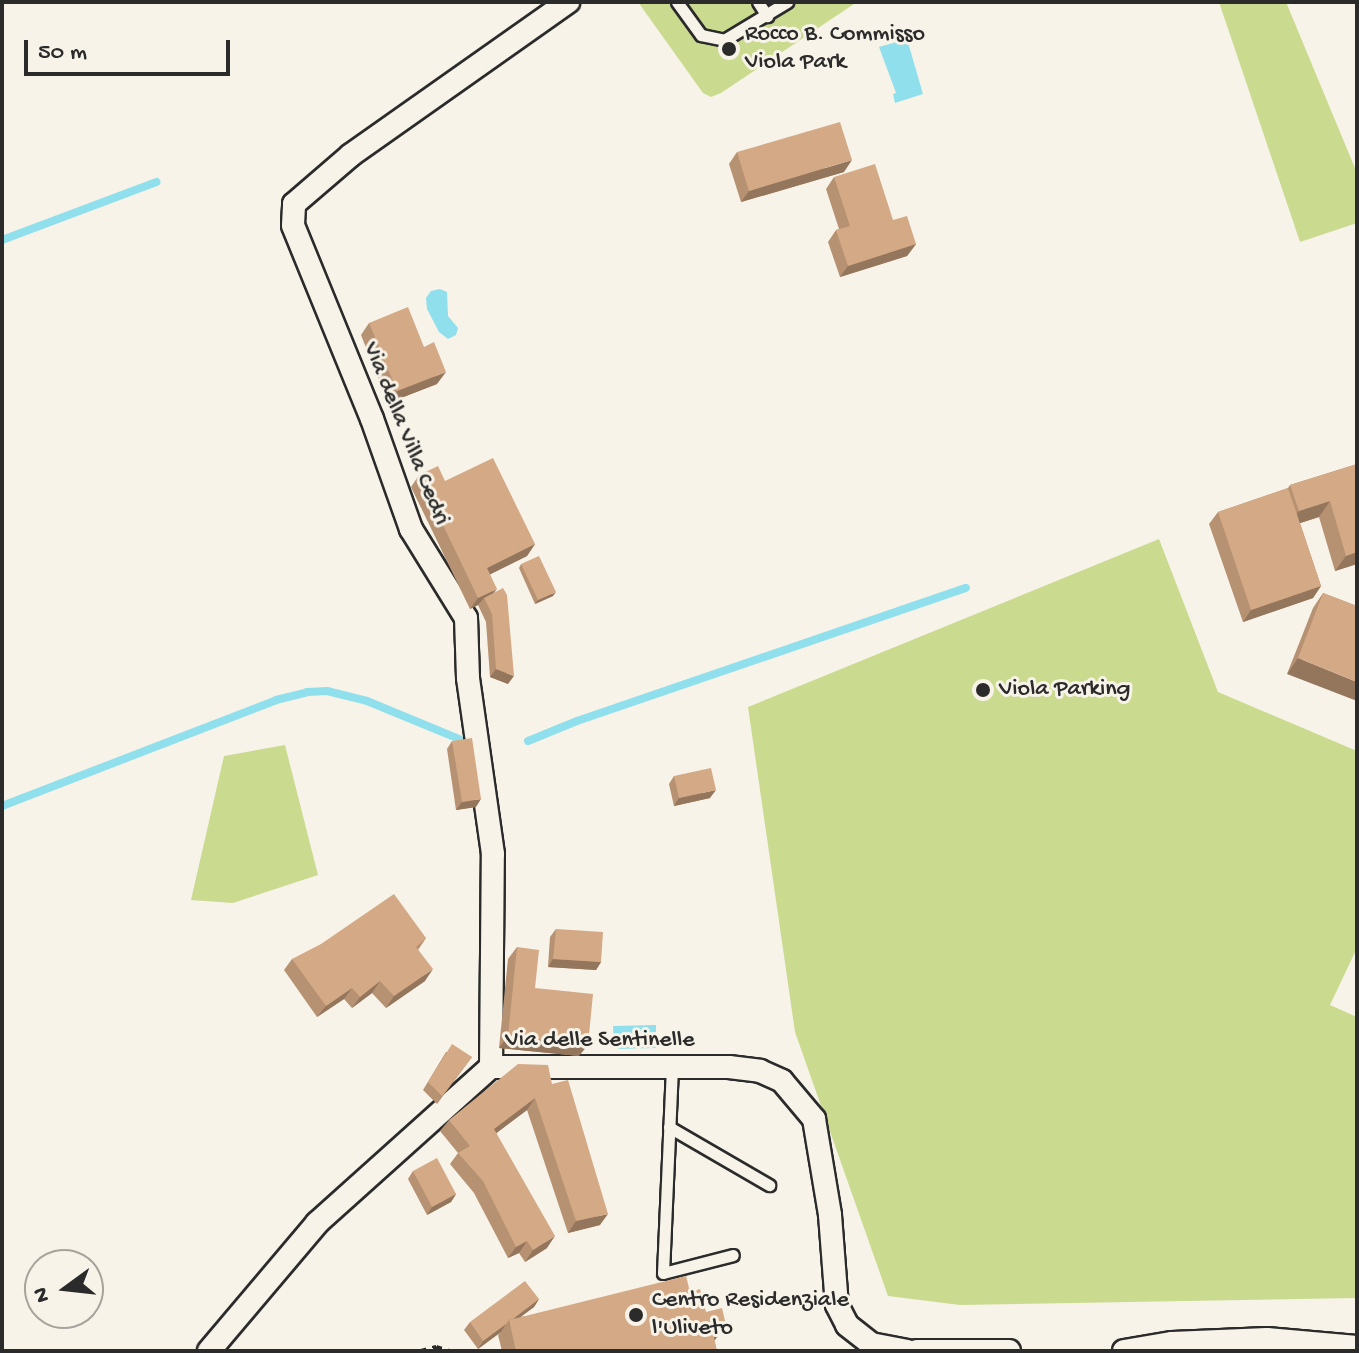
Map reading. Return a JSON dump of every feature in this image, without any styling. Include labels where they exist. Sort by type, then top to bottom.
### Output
[{"type":"street","name":"Via della Villa Cedri","points":[[491,1067],[493,854],[468,678],[466,618],[411,529],[372,419],[293,225],[294,204],[351,155],[568,2]]},
{"type":"street","name":"Via delle Sentinelle","points":[[209,1351],[317,1223],[491,1067],[672,1067],[760,1071],[782,1081],[814,1119],[830,1215],[837,1305],[847,1325],[871,1344],[906,1351]]},
{"type":"street","points":[[1124,1351],[1172,1343],[1267,1339],[1357,1347]]},
{"type":"street","points":[[917,1351],[1009,1351]]},
{"type":"lane","points":[[677,2],[701,35],[724,40],[787,2]]},
{"type":"lane","points":[[758,2],[767,16]]},
{"type":"lane","points":[[672,1067],[663,1273],[733,1255]]},
{"type":"lane","points":[[669,1127],[769,1185]]},
{"type":"path","points":[[421,1351],[436,1347],[449,1351]]},
{"type":"green space","name":"Rocco B. Commisso Viola Park","points":[[638,2],[857,2],[711,97],[703,93]]},
{"type":"green space","points":[[1219,2],[1286,2],[1357,173],[1357,223],[1300,242]]},
{"type":"green space","points":[[1159,539],[1218,692],[1357,751],[1357,948],[1330,1005],[1357,1017],[1357,1298],[960,1305],[888,1296],[795,1032],[748,707]]},
{"type":"green space","points":[[285,745],[318,875],[233,903],[191,900],[224,756]]},
{"type":"water","points":[[907,39],[923,94],[895,103],[893,94],[896,93],[879,47]]},
{"type":"water","points":[[440,289],[447,292],[448,316],[458,328],[456,335],[448,339],[439,332],[427,309],[426,298],[431,291]]},
{"type":"water","points":[[656,1025],[656,1048],[614,1049],[613,1026]]},
{"type":"building","points":[[840,122],[852,160],[749,191],[737,152]]},
{"type":"building","points":[[875,164],[893,220],[907,216],[916,244],[848,266],[836,230],[850,226],[834,177]]},
{"type":"building","points":[[408,307],[424,347],[434,342],[446,372],[397,391],[369,323]]},
{"type":"building","points":[[493,458],[535,544],[487,568],[497,589],[478,598],[419,475],[438,466],[445,481]]},
{"type":"building","points":[[1357,464],[1357,552],[1346,556],[1330,501],[1299,511],[1290,485]]},
{"type":"building","points":[[1288,488],[1321,586],[1251,610],[1218,512]]},
{"type":"building","points":[[539,556],[556,592],[538,600],[521,564]]},
{"type":"building","points":[[503,588],[507,595],[514,676],[496,669],[492,614],[484,598]]},
{"type":"building","points":[[1323,593],[1357,606],[1357,682],[1298,658]]},
{"type":"building","points":[[472,738],[481,799],[462,802],[452,741]]},
{"type":"building","points":[[711,768],[716,790],[679,798],[674,776]]},
{"type":"building","points":[[394,894],[426,938],[416,947],[433,969],[394,996],[380,981],[360,997],[352,988],[326,1006],[292,959],[321,944]]},
{"type":"building","points":[[556,929],[603,932],[601,962],[553,959]]},
{"type":"building","points":[[517,947],[539,950],[535,988],[593,994],[588,1045],[508,1036]]},
{"type":"building","points":[[452,1044],[472,1057],[442,1096],[428,1082]]},
{"type":"building","points":[[518,1064],[548,1065],[552,1084],[568,1080],[608,1214],[576,1221],[535,1098],[494,1129],[555,1236],[533,1250],[527,1241],[516,1247],[483,1181],[458,1153],[470,1146],[449,1120]]},
{"type":"building","points":[[437,1158],[456,1194],[432,1207],[413,1171]]},
{"type":"building","name":"Centro Residenziale l'Uliveto","points":[[686,1276],[690,1292],[700,1289],[706,1312],[722,1308],[726,1325],[712,1328],[717,1351],[516,1351],[509,1320]]},
{"type":"building","points":[[525,1281],[539,1299],[483,1341],[470,1322]]},
{"type":"waterway","points":[[2,240],[156,182]]},
{"type":"waterway","points":[[528,741],[577,721],[966,588]]},
{"type":"waterway","points":[[2,806],[276,700],[307,692],[327,691],[367,701],[459,739]]},
{"type":"place","name":"Rocco B. Commisso Viola Park","points":[[729,49]]},
{"type":"place","name":"Viola Parking","points":[[983,690]]},
{"type":"place","name":"Centro Residenziale l'Uliveto","points":[[636,1315]]}]
